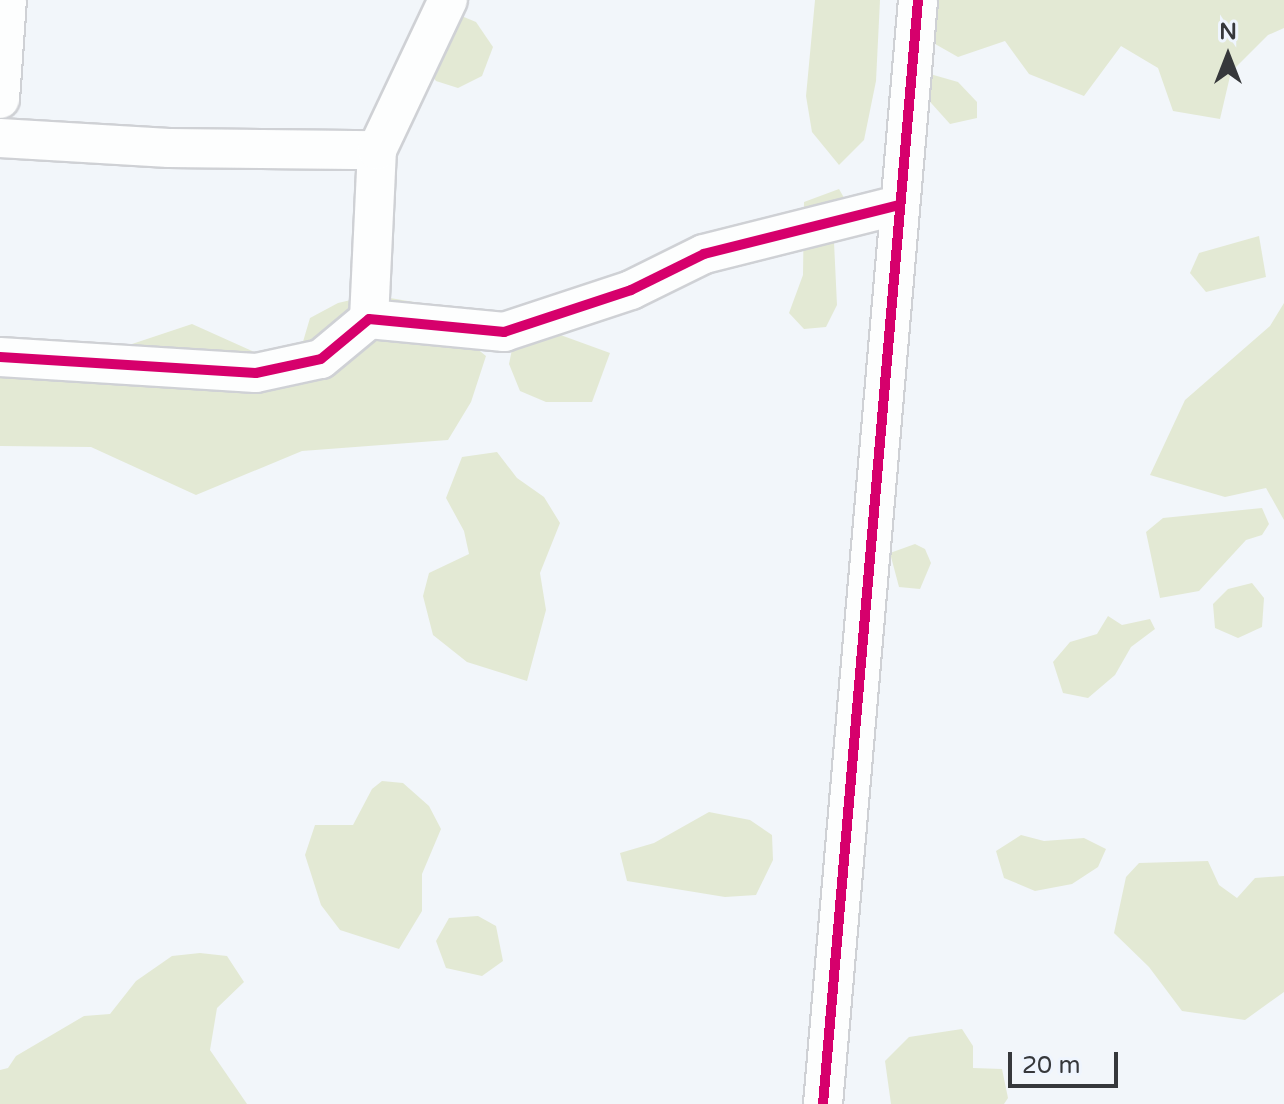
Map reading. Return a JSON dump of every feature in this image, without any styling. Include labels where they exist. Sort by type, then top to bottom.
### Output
[{"type":"street","points":[[0,99],[7,0]]},
{"type":"street","points":[[369,319],[377,150],[448,0]]},
{"type":"street","points":[[823,1104],[918,0]]},
{"type":"street","points":[[0,138],[169,148],[377,150]]},
{"type":"street","points":[[0,357],[256,373],[321,359],[369,319],[504,332],[631,290],[704,254],[899,205]]},
{"type":"green space","points":[[815,0],[880,0],[876,81],[864,140],[839,165],[812,132],[806,96]]},
{"type":"green space","points":[[932,0],[1284,0],[1284,28],[1268,35],[1231,72],[1220,119],[1173,111],[1158,68],[1121,46],[1084,96],[1029,74],[1005,41],[958,57],[921,36]]},
{"type":"green space","points":[[447,10],[476,22],[493,47],[482,76],[458,88],[436,81],[420,59]]},
{"type":"green space","points":[[930,74],[958,82],[977,102],[977,118],[950,124],[923,94]]},
{"type":"green space","points":[[839,189],[851,210],[834,242],[837,305],[826,327],[804,329],[789,313],[803,275],[804,202]]},
{"type":"green space","points":[[1259,236],[1266,277],[1206,292],[1190,273],[1199,253]]},
{"type":"green space","points":[[372,295],[420,303],[486,356],[471,402],[448,440],[302,451],[196,495],[91,447],[0,446],[0,336],[123,347],[192,324],[272,360],[297,362],[310,318],[338,303]]},
{"type":"green space","points":[[1284,303],[1284,520],[1266,488],[1225,497],[1150,475],[1185,400],[1270,326]]},
{"type":"green space","points":[[555,333],[610,353],[592,402],[546,402],[520,391],[509,364],[515,335]]},
{"type":"green space","points":[[497,452],[517,478],[544,497],[560,523],[540,573],[546,610],[527,681],[467,662],[433,635],[423,596],[429,573],[469,554],[464,531],[446,498],[462,457]]},
{"type":"green space","points":[[1262,508],[1269,524],[1262,535],[1246,540],[1199,591],[1160,598],[1146,532],[1163,518]]},
{"type":"green space","points":[[915,544],[925,549],[931,563],[920,589],[899,587],[890,553]]},
{"type":"green space","points":[[1252,583],[1264,598],[1262,627],[1238,638],[1215,628],[1213,604],[1228,589]]},
{"type":"green space","points":[[1108,616],[1122,625],[1150,619],[1155,629],[1131,647],[1115,675],[1088,698],[1063,693],[1053,662],[1070,642],[1097,634]]},
{"type":"green space","points":[[382,781],[403,783],[429,806],[441,829],[422,874],[422,911],[399,949],[340,930],[321,905],[305,855],[315,825],[353,825],[372,789]]},
{"type":"green space","points":[[709,812],[750,820],[772,835],[773,860],[756,895],[725,897],[627,881],[620,853],[654,843]]},
{"type":"green space","points":[[1021,835],[1044,841],[1084,838],[1106,849],[1098,867],[1072,884],[1035,891],[1004,878],[996,851]]},
{"type":"green space","points":[[1208,861],[1219,885],[1237,898],[1255,878],[1284,876],[1284,992],[1245,1020],[1182,1011],[1149,967],[1114,933],[1126,877],[1139,863]]},
{"type":"green space","points":[[478,916],[496,926],[503,961],[482,976],[446,968],[436,941],[449,918]]},
{"type":"green space","points":[[200,953],[227,956],[244,982],[217,1008],[210,1050],[247,1104],[0,1104],[0,1070],[8,1068],[16,1056],[84,1016],[110,1014],[136,981],[172,956]]},
{"type":"green space","points":[[962,1029],[973,1046],[973,1068],[1002,1069],[1008,1098],[1004,1104],[891,1104],[885,1061],[909,1037]]},
{"type":"cycle path","points":[[823,1104],[918,0]]},
{"type":"cycle path","points":[[0,357],[256,373],[321,359],[369,319],[504,332],[631,290],[704,254],[899,205]]}]
